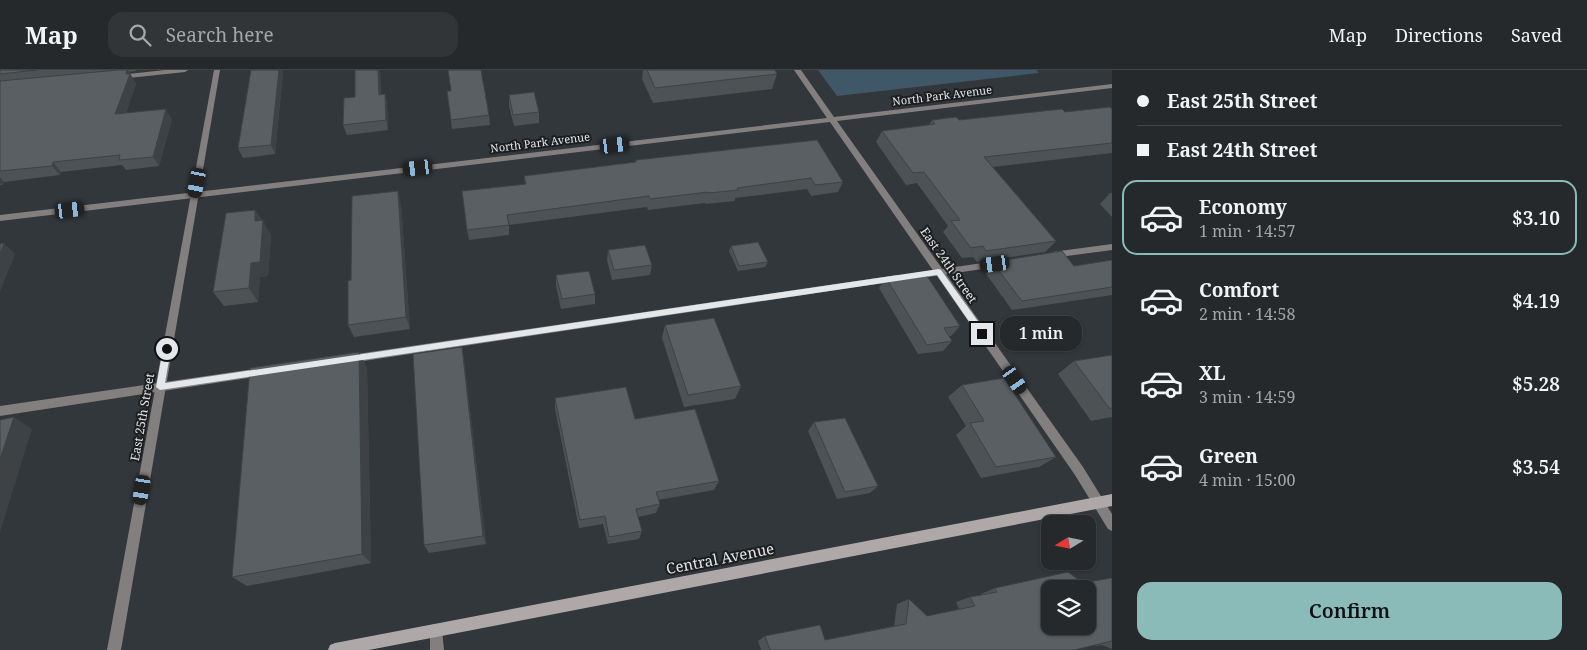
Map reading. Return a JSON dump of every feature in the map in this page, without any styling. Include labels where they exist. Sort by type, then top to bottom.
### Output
[{"type":"main road","name":"Central Avenue","points":[[335,650],[1112,500]]},
{"type":"street","points":[[107,78],[185,70]]},
{"type":"street","name":"East 25th Street","points":[[114,650],[217,70]]},
{"type":"street","name":"East 24th Street","points":[[797,70],[1079,471],[1112,524]]},
{"type":"street","name":"North Park Avenue","points":[[0,218],[1112,86]]},
{"type":"street","points":[[1044,257],[1112,247]]},
{"type":"street","points":[[338,361],[1014,261]]},
{"type":"street","points":[[0,410],[270,371]]},
{"type":"street","points":[[436,630],[437,650]]},
{"type":"shaded area","points":[[818,70],[1036,70],[1039,73],[837,96]]},
{"type":"building","points":[[0,70],[37,70],[0,74]]},
{"type":"building","points":[[127,70],[126,74],[130,74],[115,114],[166,109],[153,157],[119,160],[120,155],[53,162],[52,166],[0,171],[0,81]]},
{"type":"building","points":[[251,70],[279,70],[271,145],[238,148]]},
{"type":"building","points":[[355,70],[378,70],[379,95],[385,94],[386,120],[343,125],[344,98],[355,97]]},
{"type":"building","points":[[448,70],[481,70],[489,115],[451,120],[447,91],[451,91]]},
{"type":"building","points":[[647,70],[775,70],[777,74],[655,88]]},
{"type":"building","points":[[534,92],[539,112],[513,115],[509,95]]},
{"type":"building","points":[[1110,107],[1112,109],[1112,143],[984,157],[1056,241],[986,251],[983,246],[971,248],[951,221],[960,220],[924,172],[913,173],[882,131],[935,124],[932,120],[956,117],[959,120],[1062,109],[1065,112]]},
{"type":"building","points":[[817,140],[843,182],[815,185],[811,178],[737,188],[738,190],[650,199],[649,196],[507,215],[509,225],[467,230],[462,191],[526,184],[524,176],[636,162],[636,160]]},
{"type":"building","points":[[398,191],[406,317],[348,325],[348,281],[351,280],[352,196]]},
{"type":"building","points":[[255,210],[255,221],[263,220],[260,262],[251,263],[249,288],[213,292],[226,213]]},
{"type":"building","points":[[758,242],[768,262],[739,266],[731,246]]},
{"type":"building","points":[[4,243],[0,254],[0,244]]},
{"type":"building","points":[[645,245],[652,265],[614,270],[608,250]]},
{"type":"building","points":[[1062,251],[1074,266],[1112,260],[1112,287],[1022,301],[992,262]]},
{"type":"building","points":[[589,271],[595,294],[562,299],[556,275]]},
{"type":"building","points":[[925,273],[960,326],[944,328],[952,341],[927,345],[886,278]]},
{"type":"building","points":[[714,318],[741,386],[688,395],[665,325]]},
{"type":"building","points":[[462,347],[483,536],[424,545],[413,354]]},
{"type":"building","points":[[359,352],[362,554],[232,577],[250,368]]},
{"type":"building","points":[[1112,355],[1112,408],[1110,409],[1074,361]]},
{"type":"building","points":[[1004,378],[1056,457],[996,467],[970,423],[984,421],[962,385]]},
{"type":"building","points":[[626,387],[635,419],[695,409],[719,481],[656,492],[660,504],[636,509],[642,531],[609,537],[605,516],[580,520],[555,398]]},
{"type":"building","points":[[14,417],[0,459],[0,420]]},
{"type":"building","points":[[845,418],[878,486],[845,492],[814,422]]},
{"type":"building","points":[[1068,572],[1079,580],[1041,580],[1041,635],[1096,635],[1096,581],[1111,578],[1112,641],[1074,650],[770,650],[765,636],[820,625],[825,640],[906,624],[909,599],[927,616],[975,606],[970,597],[997,592],[995,588]]},
{"type":"route","points":[[167,349],[160,387],[939,272],[982,334]]}]
